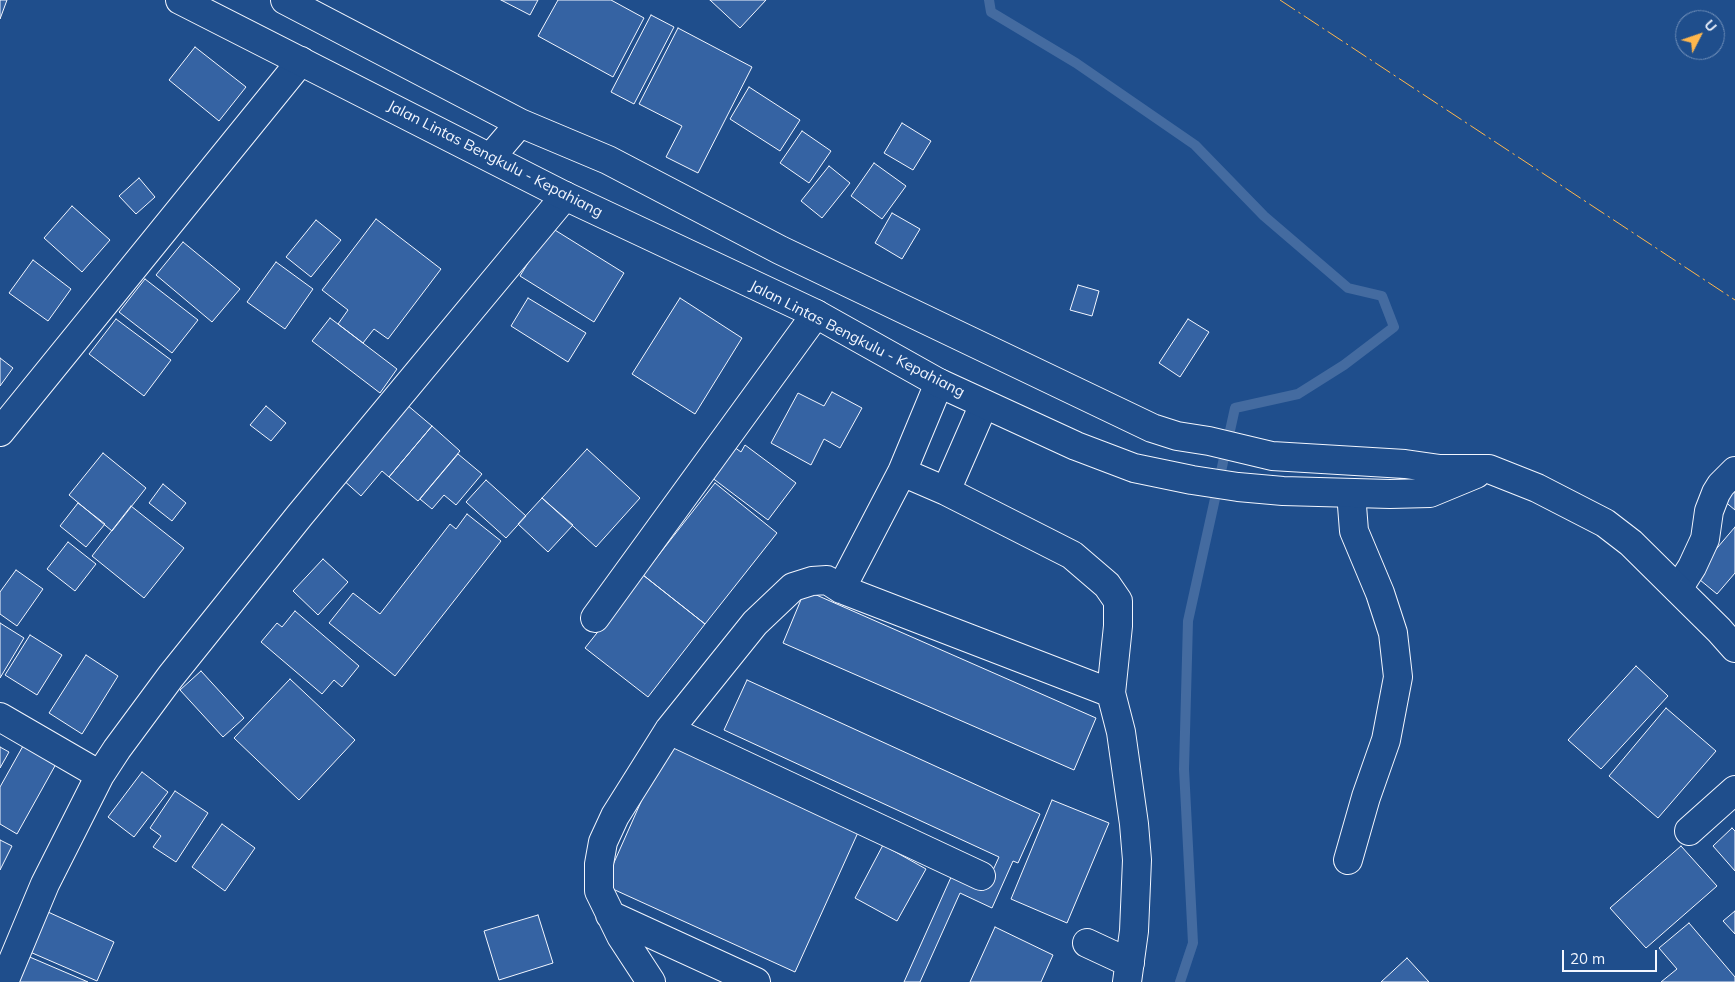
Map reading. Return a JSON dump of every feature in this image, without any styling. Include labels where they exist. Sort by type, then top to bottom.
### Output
[{"type":"main road","name":"Jalan Lintas Bengkulu - Kepahiang","points":[[180,0],[565,196],[816,314],[939,383],[1076,446],[1134,468],[1238,487],[1284,491],[1430,494],[1489,469]]},
{"type":"main road","points":[[285,0],[520,123],[608,160],[780,250],[1152,428],[1177,436],[1210,441],[1272,456],[1405,464],[1440,469],[1489,469],[1537,488],[1604,523],[1631,542],[1735,648]]},
{"type":"main road","points":[[0,432],[301,61]]},
{"type":"main road","points":[[491,157],[520,123]]},
{"type":"main road","points":[[4,982],[45,884],[100,775],[154,698],[300,515],[565,196]]},
{"type":"main road","points":[[594,618],[816,314]]},
{"type":"main road","points":[[840,588],[902,472],[939,383]]},
{"type":"main road","points":[[946,491],[984,404]]},
{"type":"main road","points":[[1678,590],[1692,567],[1705,539],[1709,511],[1716,493],[1735,471]]},
{"type":"main road","points":[[902,472],[946,491],[1072,555],[1108,585],[1118,601],[1118,626],[1111,693],[1121,732],[1137,860],[1134,930],[1129,973],[1087,943]]},
{"type":"main road","points":[[1348,860],[1366,797],[1386,740],[1398,677],[1393,633],[1380,592],[1354,531],[1351,493]]},
{"type":"main road","points":[[651,982],[621,936],[599,891],[599,864],[603,842],[615,816],[669,730],[754,623],[793,587],[812,580],[827,580],[840,588],[1111,693]]},
{"type":"main road","points":[[0,717],[100,775]]},
{"type":"main road","points":[[669,730],[981,876]]},
{"type":"main road","points":[[1689,831],[1735,790]]},
{"type":"main road","points":[[610,915],[756,982]]},
{"type":"building","points":[[0,0],[7,0],[0,19]]},
{"type":"building","points":[[501,0],[538,0],[530,15]]},
{"type":"building","points":[[558,0],[611,0],[644,18],[613,77],[538,36]]},
{"type":"building","points":[[710,0],[766,0],[740,28]]},
{"type":"building","points":[[651,15],[674,27],[634,104],[611,92]]},
{"type":"building","points":[[678,28],[752,67],[698,173],[666,157],[682,126],[639,104]]},
{"type":"building","points":[[195,47],[246,87],[219,121],[169,80]]},
{"type":"building","points":[[749,87],[800,120],[780,151],[730,119]]},
{"type":"building","points":[[902,123],[931,141],[913,170],[884,153]]},
{"type":"building","points":[[802,131],[831,151],[809,183],[780,163]]},
{"type":"building","points":[[874,163],[906,186],[882,219],[851,196]]},
{"type":"building","points":[[829,166],[850,183],[822,218],[801,201]]},
{"type":"building","points":[[139,178],[155,197],[136,214],[119,196]]},
{"type":"building","points":[[72,206],[110,240],[82,272],[44,238]]},
{"type":"building","points":[[892,213],[920,229],[902,259],[875,243]]},
{"type":"building","points":[[376,219],[441,269],[388,339],[374,329],[363,343],[338,324],[348,310],[322,290]]},
{"type":"building","points":[[316,220],[341,240],[311,277],[286,257]]},
{"type":"building","points":[[550,227],[624,273],[594,322],[520,276]]},
{"type":"building","points":[[183,242],[240,289],[212,322],[156,275]]},
{"type":"building","points":[[33,260],[71,289],[48,321],[9,293]]},
{"type":"building","points":[[276,262],[313,289],[285,329],[247,302]]},
{"type":"building","points":[[145,279],[198,320],[172,353],[119,312]]},
{"type":"building","points":[[1078,285],[1099,291],[1092,316],[1070,310]]},
{"type":"building","points":[[528,298],[586,333],[568,362],[511,326]]},
{"type":"building","points":[[680,298],[742,338],[695,414],[632,374]]},
{"type":"building","points":[[330,318],[397,369],[380,393],[312,341]]},
{"type":"building","points":[[116,319],[171,360],[144,396],[89,354]]},
{"type":"building","points":[[1188,319],[1209,332],[1180,377],[1159,363]]},
{"type":"building","points":[[0,358],[13,368],[0,386]]},
{"type":"building","points":[[832,392],[862,408],[840,448],[824,439],[811,465],[771,443],[798,393],[824,406]]},
{"type":"building","points":[[400,399],[432,426],[389,477],[382,471],[361,496],[341,478]]},
{"type":"building","points":[[266,406],[286,423],[271,441],[250,425]]},
{"type":"building","points":[[432,426],[460,451],[418,501],[389,477]]},
{"type":"building","points":[[730,444],[741,452],[745,445],[796,483],[768,520],[707,474]]},
{"type":"building","points":[[587,449],[640,498],[596,547],[542,498]]},
{"type":"building","points":[[103,453],[146,488],[112,531],[69,495]]},
{"type":"building","points":[[458,454],[482,474],[456,505],[444,495],[432,509],[420,499]]},
{"type":"building","points":[[486,480],[526,516],[506,538],[466,502]]},
{"type":"building","points":[[715,483],[777,533],[705,624],[643,575]]},
{"type":"building","points":[[163,484],[186,503],[172,521],[149,503]]},
{"type":"building","points":[[1735,487],[1735,510],[1723,500]]},
{"type":"building","points":[[542,498],[573,525],[548,552],[518,524]]},
{"type":"building","points":[[78,503],[105,524],[86,547],[60,526]]},
{"type":"building","points":[[131,506],[184,548],[144,598],[92,556]]},
{"type":"building","points":[[467,514],[501,541],[395,676],[329,623],[353,593],[380,614],[450,524],[456,529]]},
{"type":"building","points":[[1735,527],[1735,573],[1717,594],[1694,575]]},
{"type":"building","points":[[68,542],[96,564],[75,591],[47,569]]},
{"type":"building","points":[[323,559],[348,582],[318,615],[293,591]]},
{"type":"building","points":[[16,570],[43,589],[17,626],[0,614],[0,592]]},
{"type":"building","points":[[643,575],[705,624],[648,697],[585,648]]},
{"type":"building","points":[[805,590],[1096,718],[1074,770],[783,643]]},
{"type":"building","points":[[295,611],[359,666],[342,687],[334,680],[322,694],[261,642],[277,623],[282,627]]},
{"type":"building","points":[[0,623],[24,638],[0,678]]},
{"type":"building","points":[[30,635],[62,655],[37,695],[5,675]]},
{"type":"building","points":[[86,655],[118,676],[82,734],[49,713]]},
{"type":"building","points":[[1636,666],[1668,696],[1601,769],[1568,740]]},
{"type":"building","points":[[201,671],[244,718],[223,737],[180,690]]},
{"type":"building","points":[[290,679],[355,740],[299,800],[234,738]]},
{"type":"building","points":[[747,680],[1040,814],[1018,863],[1013,861],[992,908],[960,893],[920,982],[904,982],[952,875],[984,890],[999,857],[724,730]]},
{"type":"building","points":[[1666,708],[1716,751],[1658,818],[1609,776]]},
{"type":"building","points":[[668,741],[860,828],[795,972],[604,885]]},
{"type":"building","points":[[23,746],[56,764],[17,834],[0,824],[0,787]]},
{"type":"building","points":[[0,747],[9,752],[0,768]]},
{"type":"building","points":[[142,772],[168,792],[134,837],[108,817]]},
{"type":"building","points":[[175,791],[208,813],[176,862],[153,847],[161,836],[150,828]]},
{"type":"building","points":[[1052,800],[1109,823],[1067,923],[1011,899]]},
{"type":"building","points":[[222,824],[255,848],[225,891],[192,867]]},
{"type":"building","points":[[1732,828],[1735,831],[1735,871],[1713,846]]},
{"type":"building","points":[[0,840],[12,846],[0,870]]},
{"type":"building","points":[[883,845],[926,869],[897,921],[855,898]]},
{"type":"building","points":[[1681,846],[1717,886],[1646,948],[1610,908]]},
{"type":"building","points":[[1735,911],[1735,934],[1723,921]]},
{"type":"building","points":[[48,912],[114,942],[97,981],[30,952]]},
{"type":"building","points":[[538,915],[553,963],[499,980],[484,931]]},
{"type":"building","points":[[1689,923],[1735,977],[1735,982],[1661,982],[1677,969],[1659,948]]},
{"type":"building","points":[[995,927],[1053,955],[1041,982],[970,982]]},
{"type":"building","points":[[25,955],[88,982],[13,982]]},
{"type":"building","points":[[1407,958],[1429,982],[1381,982]]},
{"type":"waterway","points":[[989,0],[991,12],[1076,63],[1195,145],[1264,216],[1348,288],[1382,296],[1394,327],[1344,365],[1298,394],[1235,408],[1188,621],[1184,769],[1193,943],[1180,982]]},
{"type":"power","points":[[1280,0],[1735,300]]}]
